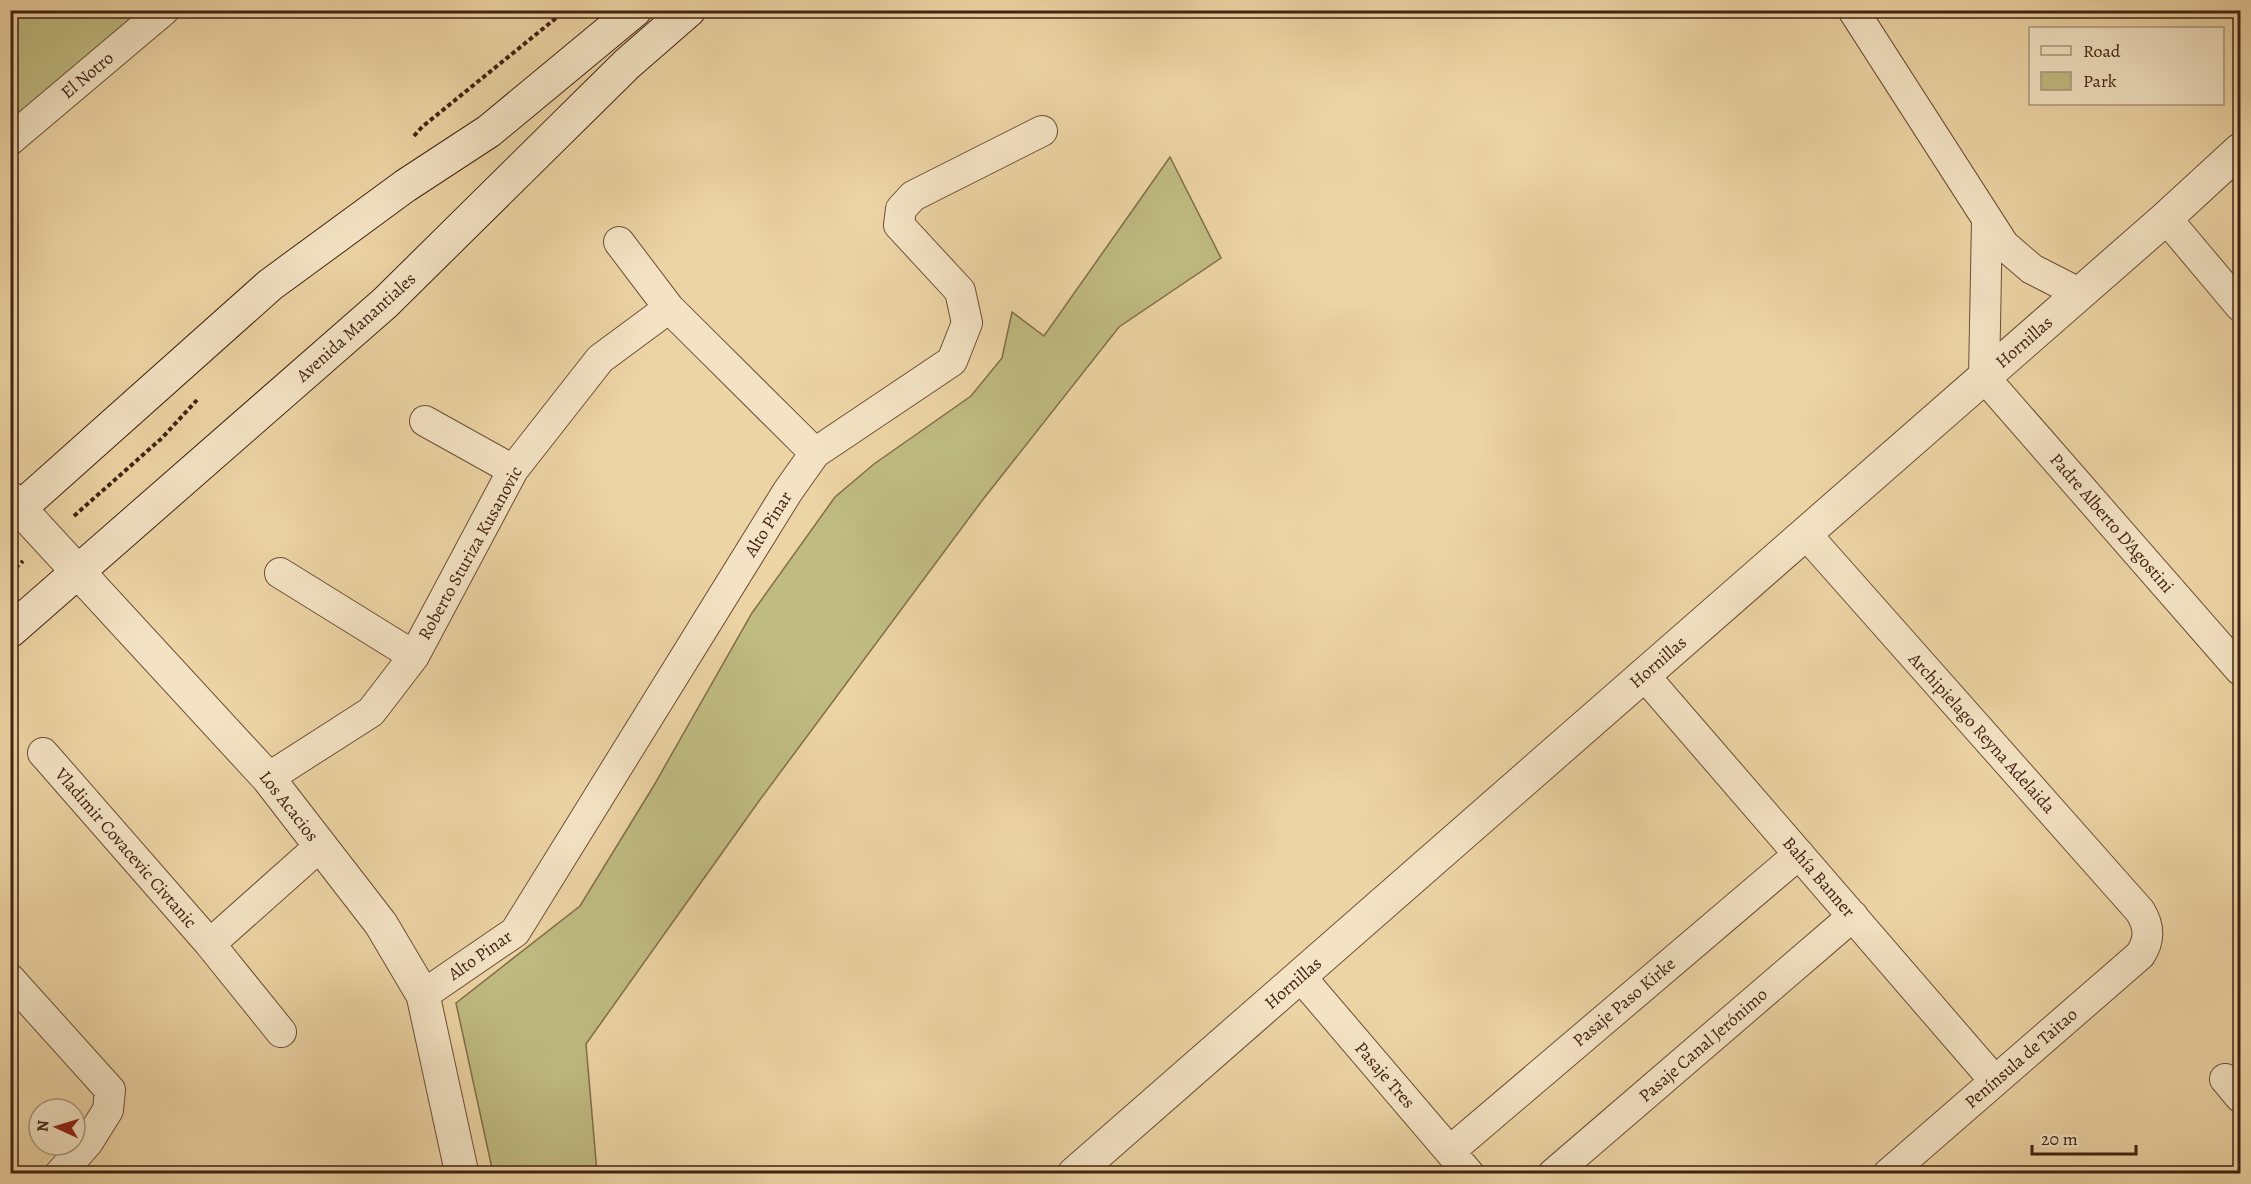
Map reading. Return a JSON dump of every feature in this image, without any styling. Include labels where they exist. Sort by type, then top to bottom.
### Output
[{"type":"street","name":"El Notro","points":[[10,140],[164,10]]},
{"type":"street","points":[[14,508],[270,285],[405,186],[489,131],[635,10]]},
{"type":"street","name":"Avenida Manantiales","points":[[10,631],[385,303],[627,64],[689,10]]},
{"type":"street","points":[[1853,10],[2004,245],[2032,268],[2079,293]]},
{"type":"street","name":"Alto Pinar","points":[[423,995],[515,932],[788,491],[814,453],[952,361],[967,322],[960,291],[899,225],[901,209],[913,196],[1042,131]]},
{"type":"street","name":"Hornillas","points":[[1090,1169],[1300,976],[2241,150]]},
{"type":"street","points":[[2166,218],[2241,306]]},
{"type":"street","points":[[1984,377],[1987,220]]},
{"type":"street","points":[[618,242],[669,308],[814,453]]},
{"type":"street","name":"Roberto Sturiza Kusanovic","points":[[268,778],[371,712],[414,656],[513,470],[600,358],[669,308]]},
{"type":"street","name":"Padre Alberto D'Agostini","points":[[1984,377],[2241,670]]},
{"type":"street","points":[[425,421],[513,470]]},
{"type":"street","name":"Los Acacios","points":[[14,508],[80,571],[268,778],[381,924],[423,995],[462,1173]]},
{"type":"street","name":"Archipielago Reyna Adelaida","points":[[1805,533],[2140,911],[2147,926],[2148,938]]},
{"type":"street","points":[[280,573],[414,656]]},
{"type":"street","name":"Bahía Banner","points":[[1643,674],[1994,1080]]},
{"type":"street","name":"Vladimir Covacevic Civtanic","points":[[43,753],[210,944],[281,1032]]},
{"type":"street","name":"Vladimir Covacevic Civtanic","points":[[210,944],[320,846]]},
{"type":"street","name":"Pasaje Paso Kirke","points":[[1450,1151],[1799,854]]},
{"type":"street","name":"Pasaje Canal Jerónimo","points":[[1552,1173],[1853,916]]},
{"type":"street","name":"Península de Taitao","points":[[1888,1173],[2140,956],[2148,938]]},
{"type":"street","name":"Pasaje Tres","points":[[1300,976],[1469,1173]]},
{"type":"street","points":[[10,979],[110,1090],[108,1110],[88,1142],[60,1173]]},
{"type":"green space","points":[[26,11],[145,11],[11,125],[10,23]]},
{"type":"green space","points":[[1170,157],[1221,258],[1119,327],[981,502],[759,801],[586,1044],[597,1173],[493,1173],[456,1003],[580,906],[653,787],[752,613],[835,497],[874,464],[971,396],[1002,358],[1012,312],[1044,336]]}]
